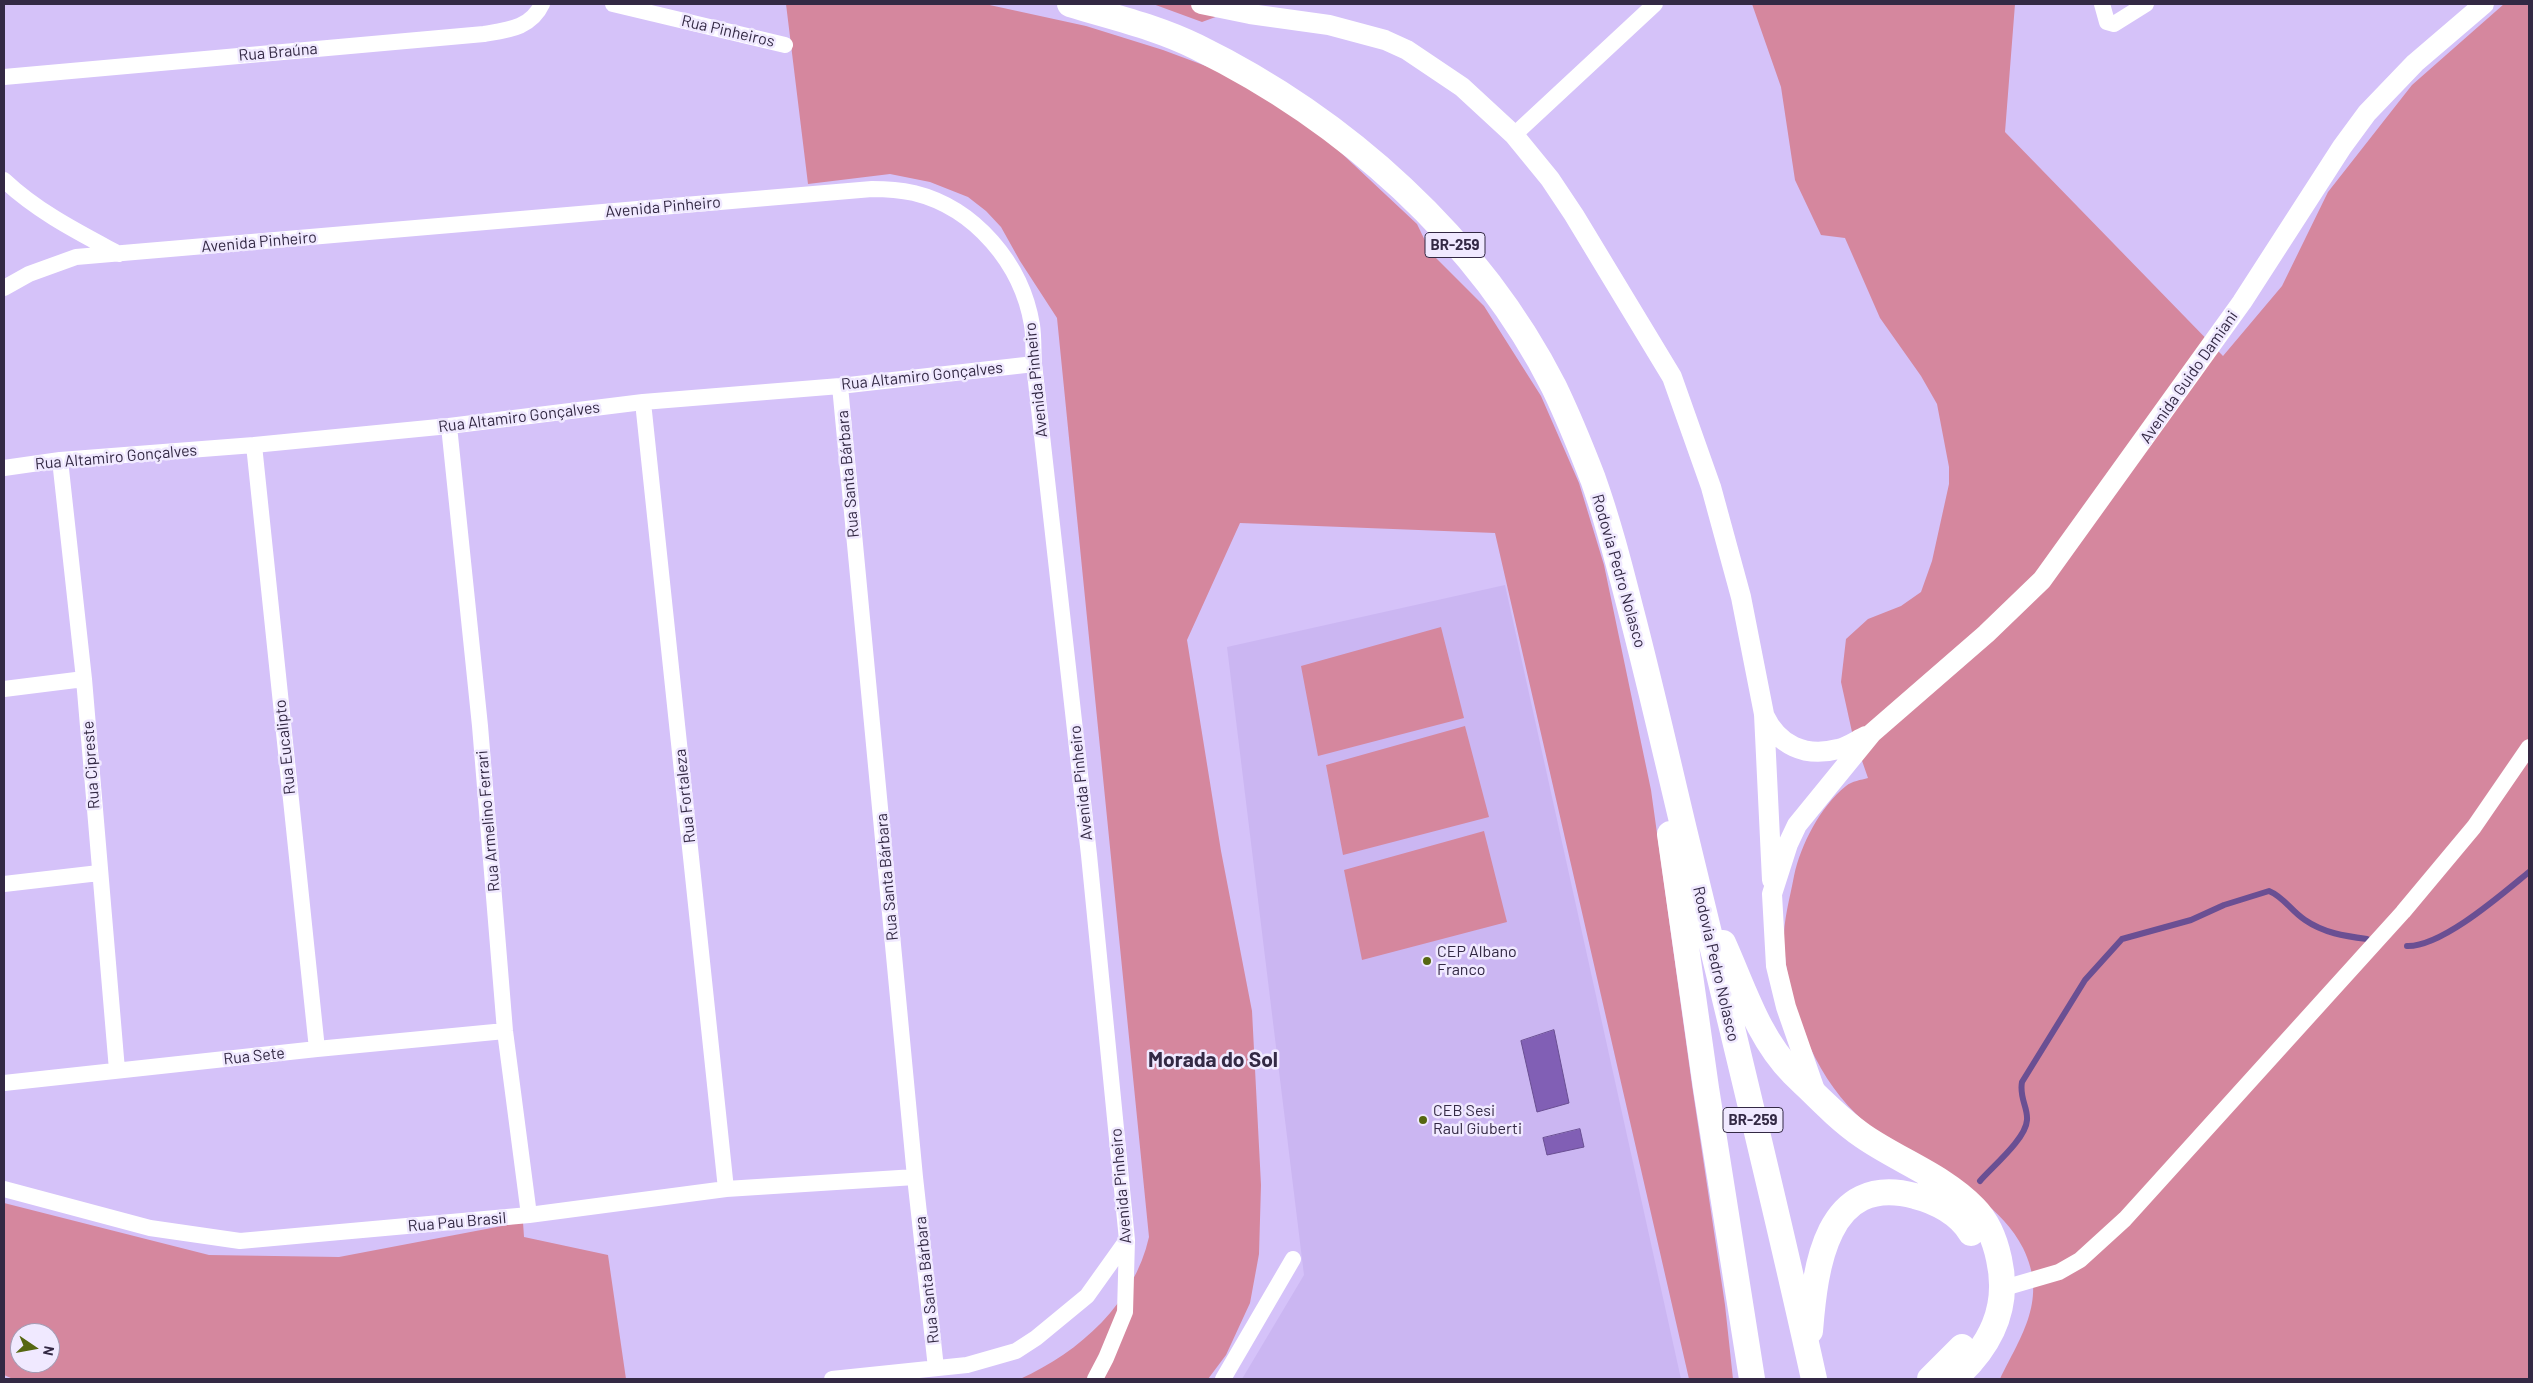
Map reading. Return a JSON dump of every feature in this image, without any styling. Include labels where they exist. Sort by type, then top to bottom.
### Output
[{"type":"highway","name":"Rodovia Pedro Nolasco","points":[[1070,4],[1154,30],[1194,45],[1274,89],[1311,113],[1387,173],[1464,254],[1490,287],[1554,387],[1592,477],[1609,527],[1644,660],[1811,1367]]},
{"type":"highway","points":[[1644,660],[1706,1088],[1752,1379]]},
{"type":"highway","points":[[1698,886],[1771,1047],[1791,1071],[1863,1136],[1948,1187],[1975,1209],[1988,1228],[1996,1244],[2004,1288],[1994,1328],[1970,1365],[1954,1379]]},
{"type":"highway","points":[[1811,1367],[1814,1283],[1821,1252],[1832,1227],[1854,1202],[1868,1194],[1902,1192],[1923,1198],[1946,1209],[1968,1226],[1982,1250],[1988,1276],[1985,1302],[1976,1326],[1958,1353],[1930,1379]]},
{"type":"street","name":"Rua Braúna","points":[[4,77],[484,34],[513,29],[525,24],[535,16],[542,4]]},
{"type":"street","name":"Rua Pinheiros","points":[[613,4],[785,45]]},
{"type":"street","points":[[1201,4],[1250,14],[1330,25],[1385,40],[1430,64],[1462,87],[1514,135],[1550,178],[1574,214],[1672,377],[1711,487],[1741,597],[1764,714],[1772,894]]},
{"type":"street","points":[[1514,135],[1655,4]]},
{"type":"street","points":[[2102,4],[2108,22],[2114,24],[2146,4]]},
{"type":"street","name":"Avenida Guido Damiani","points":[[1817,1096],[1789,1016],[1776,966],[1772,894],[1788,844],[1797,825],[1872,733],[1986,634],[2042,580],[2242,302],[2342,147],[2367,113],[2415,63],[2484,4]]},
{"type":"street","points":[[4,180],[22,196],[59,222],[119,254]]},
{"type":"street","name":"Avenida Pinheiro","points":[[4,288],[29,274],[76,257],[872,189],[913,193],[951,208],[971,222],[991,240],[1018,277],[1033,326],[1034,364],[1089,855],[1127,1240],[1125,1312],[1095,1379]]},
{"type":"street","name":"Rua Altamiro Gonçalves","points":[[4,468],[60,460],[254,445],[449,426],[643,402],[840,386],[1034,364]]},
{"type":"street","name":"Rua Santa Bárbara","points":[[840,386],[915,1177],[936,1368]]},
{"type":"street","name":"Rua Fortaleza","points":[[643,402],[726,1189]]},
{"type":"street","name":"Rua Armelino Ferrari","points":[[449,426],[480,726],[505,1032],[528,1215]]},
{"type":"street","name":"Rua Eucalipto","points":[[254,445],[317,1049]]},
{"type":"street","name":"Rua Cipreste","points":[[60,460],[84,679],[117,1070]]},
{"type":"street","points":[[4,689],[84,679]]},
{"type":"street","name":"Avenida Guido Damiani","points":[[1764,714],[1771,728],[1782,742],[1799,749],[1839,749],[1872,733]]},
{"type":"street","points":[[2004,1288],[2059,1272],[2080,1260],[2125,1219],[2403,912],[2474,827],[2529,747]]},
{"type":"street","points":[[4,884],[99,873]]},
{"type":"street","name":"Rua Sete","points":[[4,1083],[317,1049],[505,1032]]},
{"type":"street","name":"Rua Pau Brasil","points":[[4,1189],[150,1228],[240,1240],[528,1215],[726,1189],[915,1177]]},
{"type":"street","points":[[832,1379],[936,1368],[992,1359],[1016,1351],[1036,1338],[1087,1296],[1127,1240]]},
{"type":"street","points":[[1223,1379],[1293,1259]]},
{"type":"shaded area","points":[[786,4],[985,4],[1086,26],[1163,50],[1222,72],[1290,105],[1417,224],[1431,253],[1484,306],[1541,396],[1579,483],[1604,565],[1651,790],[1725,1305],[1733,1379],[1689,1379],[1495,533],[1240,523],[1187,640],[1221,851],[1252,1011],[1261,1185],[1259,1254],[1250,1303],[1226,1355],[1208,1379],[1020,1379],[1063,1355],[1101,1323],[1131,1283],[1142,1261],[1149,1237],[1057,318],[1020,261],[1001,227],[986,211],[968,197],[930,182],[890,174],[808,184]]},
{"type":"shaded area","points":[[1153,4],[1253,4],[1248,12],[1240,8],[1202,22]]},
{"type":"shaded area","points":[[1752,4],[2015,4],[2005,132],[2223,356],[2282,286],[2328,192],[2412,85],[2504,4],[2529,4],[2529,1379],[2000,1379],[2024,1331],[2033,1300],[2030,1266],[2023,1248],[2004,1221],[1980,1199],[1889,1140],[1856,1114],[1827,1078],[1815,1058],[1805,1036],[1790,990],[1784,943],[1785,926],[1797,864],[1813,827],[1828,804],[1846,786],[1868,778],[1852,732],[1841,682],[1846,639],[1868,619],[1901,606],[1921,592],[1932,561],[1949,484],[1949,467],[1937,404],[1921,376],[1880,318],[1845,238],[1821,235],[1795,180],[1781,87]]},
{"type":"shaded area","name":"CEP Albano Franco","points":[[1505,585],[1681,1379],[1242,1379],[1304,1275],[1227,647]]},
{"type":"shaded area","points":[[1441,627],[1464,718],[1318,756],[1301,666]]},
{"type":"shaded area","points":[[1465,726],[1489,817],[1343,855],[1326,765]]},
{"type":"shaded area","points":[[1484,831],[1507,922],[1362,960],[1344,870]]},
{"type":"shaded area","points":[[1554,1030],[1569,1103],[1537,1112],[1521,1041]]},
{"type":"shaded area","points":[[1580,1129],[1584,1147],[1547,1155],[1543,1138]]},
{"type":"shaded area","points":[[4,1203],[209,1255],[339,1257],[523,1222],[524,1237],[608,1255],[626,1379],[13,1379],[4,1375]]},
{"type":"waterway","points":[[2407,946],[2421,944],[2454,929],[2471,918],[2529,872]]},
{"type":"waterway","points":[[1980,1181],[2015,1144],[2025,1128],[2027,1115],[2021,1088],[2022,1082],[2085,980],[2122,939],[2191,920],[2224,905],[2269,891],[2279,897],[2300,916],[2319,928],[2342,935],[2367,939]]},
{"type":"place","name":"CEP Albano Franco","points":[[1427,961]]},
{"type":"place","name":"CEB Sesi Raul Giuberti","points":[[1423,1120]]},
{"type":"district","name":"Morada do Sol","points":[[1213,1060]]}]
